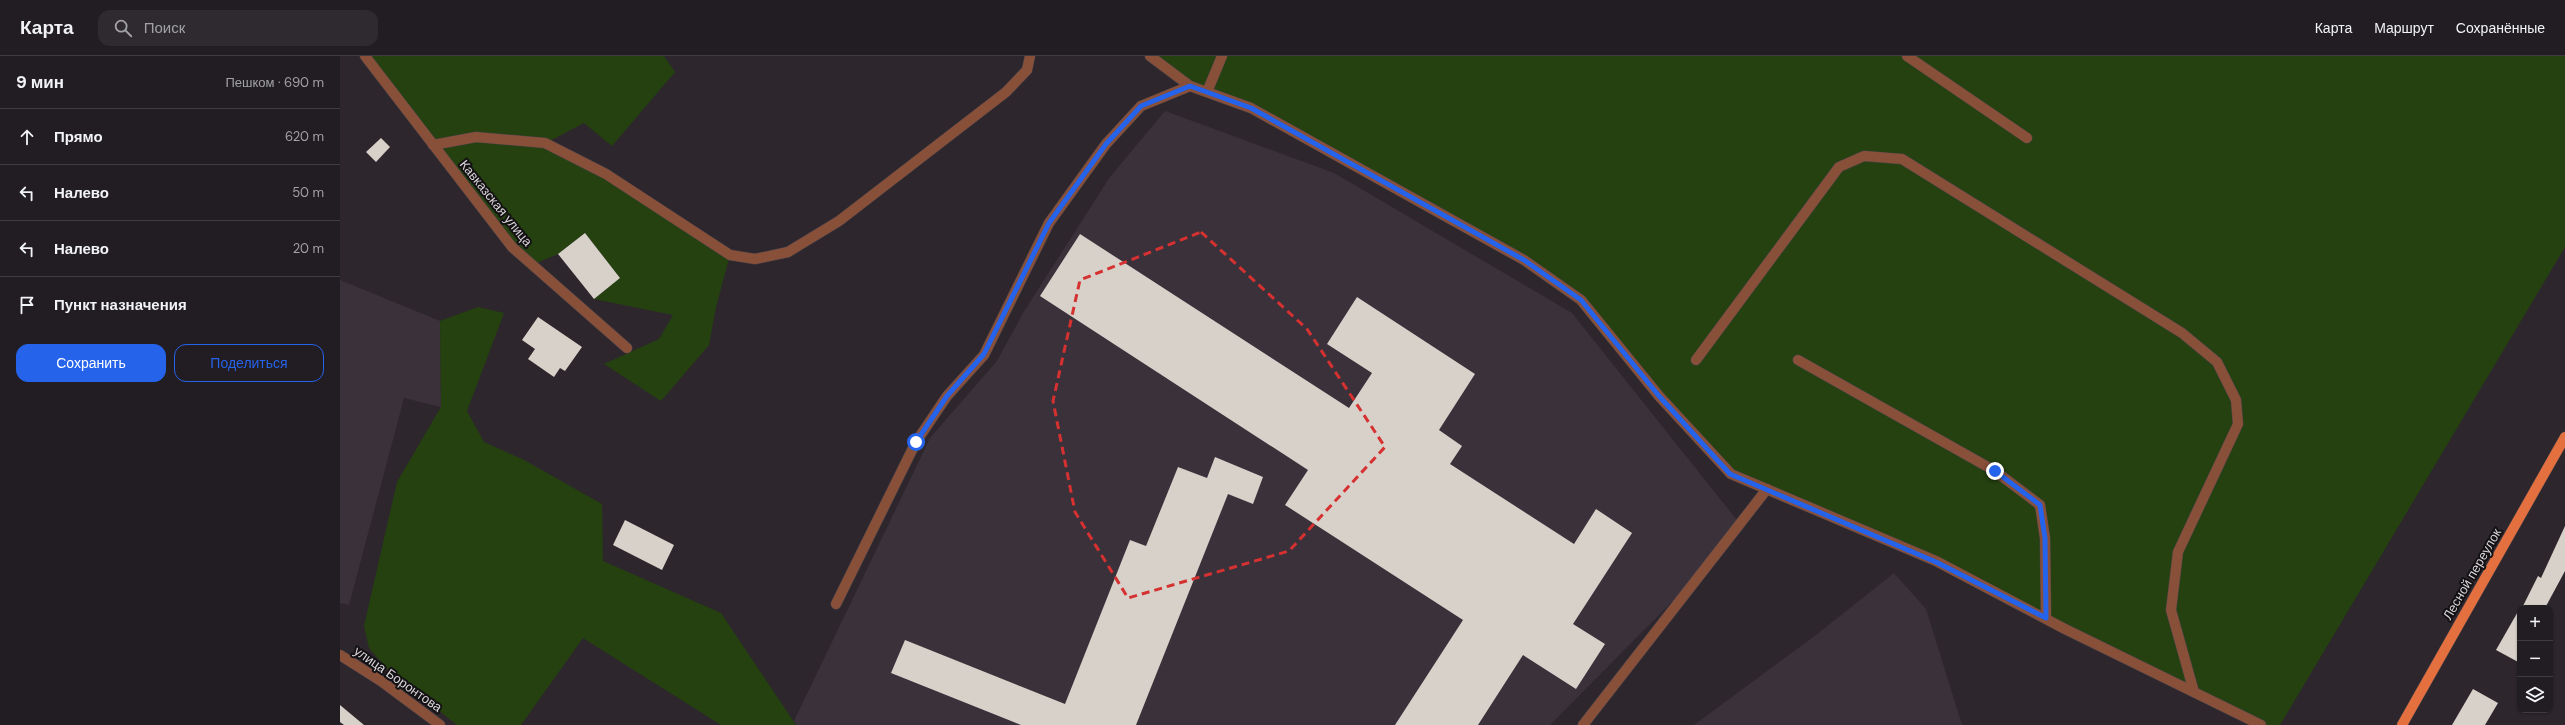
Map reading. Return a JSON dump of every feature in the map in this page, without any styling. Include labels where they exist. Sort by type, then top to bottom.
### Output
[{"type":"main road","name":"Лесной переулок","points":[[2402,725],[2565,438]]},
{"type":"street","name":"Кавказская улица","points":[[365,56],[512,247],[627,348]]},
{"type":"street","points":[[433,144],[476,136],[545,143],[606,174],[730,255],[755,259],[788,252],[839,221],[1006,92],[1027,70],[1030,56]]},
{"type":"street","points":[[1150,56],[1190,86],[1251,108],[1524,260],[1581,300],[1659,396],[1730,474],[1936,562],[2261,725]]},
{"type":"street","points":[[1207,92],[1222,56]]},
{"type":"street","points":[[1907,56],[2027,138]]},
{"type":"street","points":[[836,604],[916,442],[947,396],[984,354],[1049,223],[1106,144],[1141,106],[1190,86]]},
{"type":"street","points":[[1696,360],[1839,167],[1864,156],[1902,159],[2182,333],[2217,362],[2236,400],[2238,424],[2178,552],[2171,610],[2194,692]]},
{"type":"street","points":[[1798,360],[1995,471],[2040,505],[2045,538],[2046,618]]},
{"type":"street","points":[[1583,725],[1767,489]]},
{"type":"street","name":"улица Боронтова","points":[[340,655],[381,681],[440,725]]},
{"type":"highlighted area","points":[[1201,232],[1307,329],[1385,447],[1289,551],[1128,598],[1075,512],[1053,401],[1080,280]]},
{"type":"shaded area","points":[[1165,111],[1334,173],[1572,313],[1744,529],[1550,725],[796,725],[794,721],[930,438],[997,361],[1023,313],[1110,177]]},
{"type":"shaded area","points":[[340,280],[440,321],[441,407],[404,398],[349,605],[340,603]]},
{"type":"shaded area","points":[[1894,573],[1926,609],[1962,725],[1694,725],[1816,635]]},
{"type":"green space","points":[[365,56],[664,56],[675,72],[612,146],[584,123],[546,143],[606,174],[730,255],[716,307],[709,345],[661,401],[604,364],[659,339],[673,315],[594,299],[620,278],[585,233],[558,254],[532,265]]},
{"type":"green space","points":[[1150,56],[2565,56],[2565,247],[2280,725],[2261,725],[1936,561],[1731,474],[1581,300],[1524,260],[1251,108],[1190,86]]},
{"type":"green space","points":[[478,307],[504,313],[467,411],[484,442],[524,460],[602,504],[603,561],[721,613],[796,725],[721,725],[583,638],[521,725],[457,725],[389,671],[369,648],[364,626],[397,482],[441,407],[440,321]]},
{"type":"building","points":[[381,138],[390,147],[376,162],[366,152]]},
{"type":"building","points":[[585,233],[620,278],[594,299],[558,254]]},
{"type":"building","points":[[1080,234],[1349,408],[1372,373],[1327,344],[1357,297],[1475,374],[1439,430],[1462,446],[1450,464],[1574,544],[1596,509],[1632,533],[1573,624],[1605,644],[1576,689],[1523,655],[1478,725],[1395,725],[1463,620],[1285,505],[1308,470],[1040,296]]},
{"type":"building","points":[[538,317],[582,347],[565,371],[560,368],[554,377],[528,359],[535,349],[522,340]]},
{"type":"building","points":[[1215,457],[1263,477],[1253,504],[1228,494],[1136,725],[1021,725],[891,673],[905,640],[1065,704],[1130,540],[1146,546],[1178,467],[1207,478]]},
{"type":"building","points":[[625,520],[674,545],[662,570],[613,545]]},
{"type":"building","points":[[2565,526],[2565,571],[2547,605],[2524,605],[2538,576],[2541,578]]},
{"type":"building","points":[[2517,613],[2517,661],[2496,650]]},
{"type":"building","points":[[2473,689],[2498,703],[2485,725],[2452,725]]},
{"type":"building","points":[[340,705],[364,725],[344,725],[340,722]]},
{"type":"route","points":[[916,442],[947,396],[984,354],[1049,223],[1106,144],[1141,106],[1190,86],[1251,108],[1524,260],[1581,300],[1659,396],[1730,474],[1936,562],[2046,618],[2045,538],[2040,505],[1995,471]]}]
